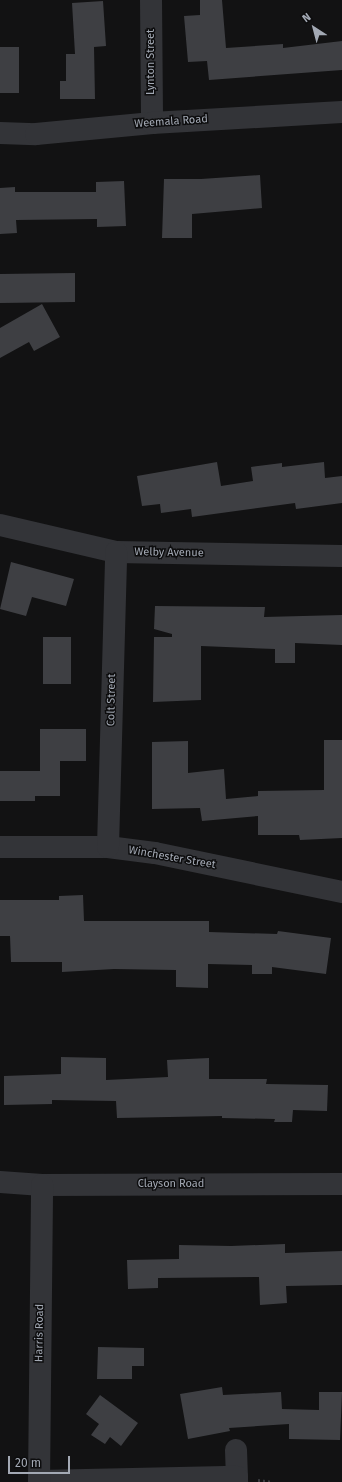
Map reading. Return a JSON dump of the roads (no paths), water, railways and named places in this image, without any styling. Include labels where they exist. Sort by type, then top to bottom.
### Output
[{"type":"street","name":"Lynton Street","points":[[151,0],[152,123]]},
{"type":"street","name":"Weemala Road","points":[[0,133],[36,134],[152,123],[342,112]]},
{"type":"street","name":"Welby Avenue","points":[[0,525],[116,552],[342,556]]},
{"type":"street","name":"Colt Street","points":[[108,847],[116,552]]},
{"type":"street","name":"Winchester Street","points":[[0,847],[108,847],[155,853],[342,892]]},
{"type":"street","name":"Clayson Road","points":[[0,1182],[42,1185],[342,1184]]},
{"type":"street","name":"Harris Road","points":[[39,1481],[42,1185]]},
{"type":"street","points":[[39,1481],[237,1480],[236,1450]]}]
